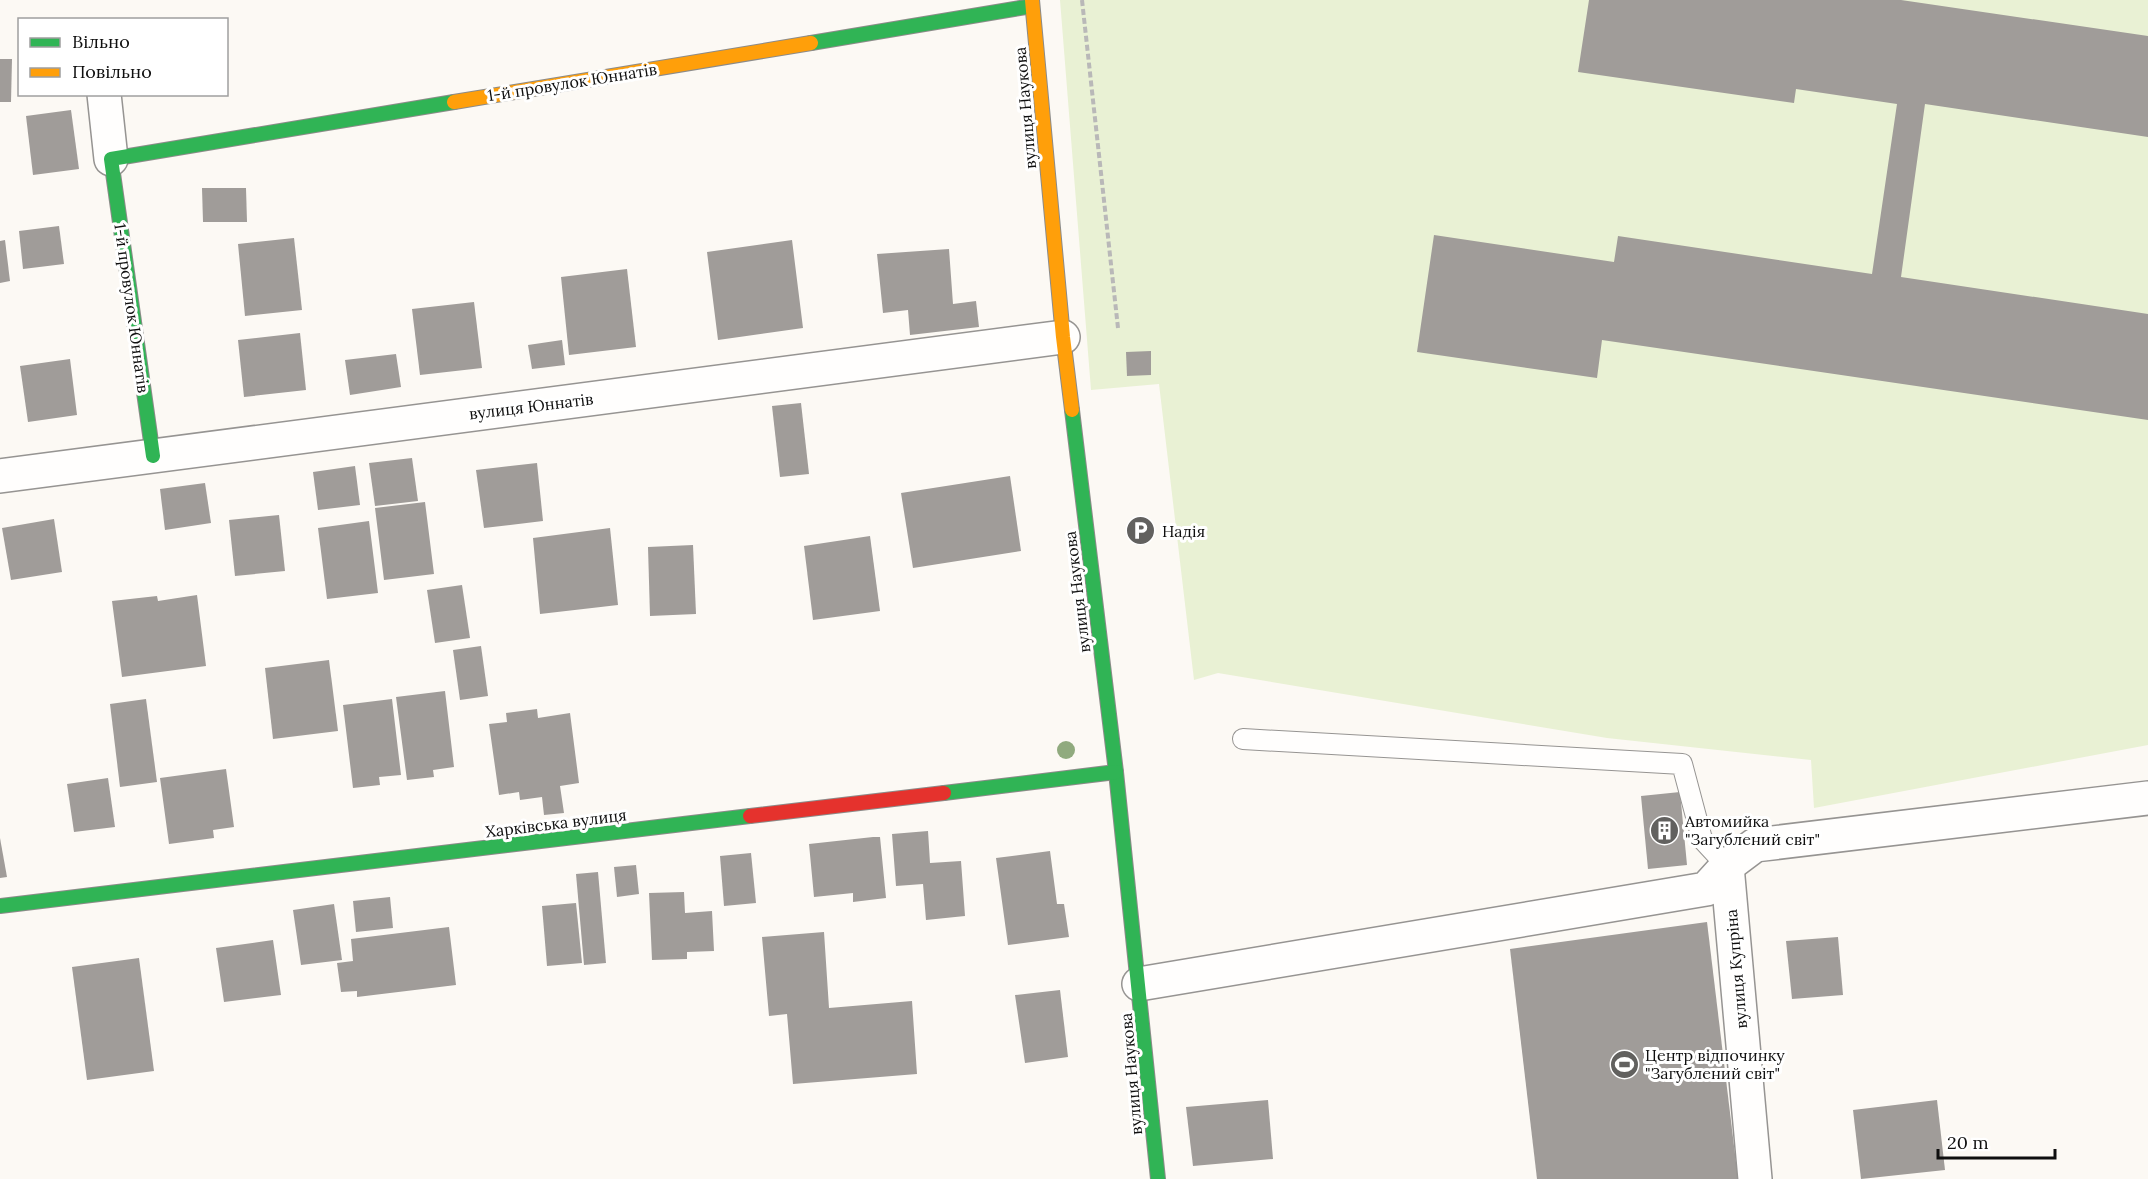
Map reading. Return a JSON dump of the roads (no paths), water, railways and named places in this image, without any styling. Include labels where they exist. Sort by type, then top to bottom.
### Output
[{"type":"street","name":"1-й провулок Юннатів","points":[[111,159],[1032,3]]},
{"type":"street","name":"вулиця Наукова","points":[[1032,3],[1063,337],[1116,772],[1158,1179]]},
{"type":"street","name":"1-й провулок Юннатів","points":[[104,96],[153,456]]},
{"type":"street","name":"вулиця Юннатів","points":[[0,476],[1063,337]]},
{"type":"street","name":"Харківська вулиця","points":[[0,906],[1116,772]]},
{"type":"street","points":[[1139,984],[1706,889],[1727,866],[1755,845],[2148,798]]},
{"type":"street","name":"вулиця Купріна","points":[[1727,866],[1755,1179]]},
{"type":"lane","points":[[1243,739],[1682,764],[1702,839],[1727,866]]},
{"type":"place","name":"Надія","points":[[1141,531]]},
{"type":"place","name":"Автомийка \"Загублений світ\"","points":[[1664,830]]},
{"type":"place","name":"Центр відпочинку \"Загублений світ\"","points":[[1624,1064]]}]
